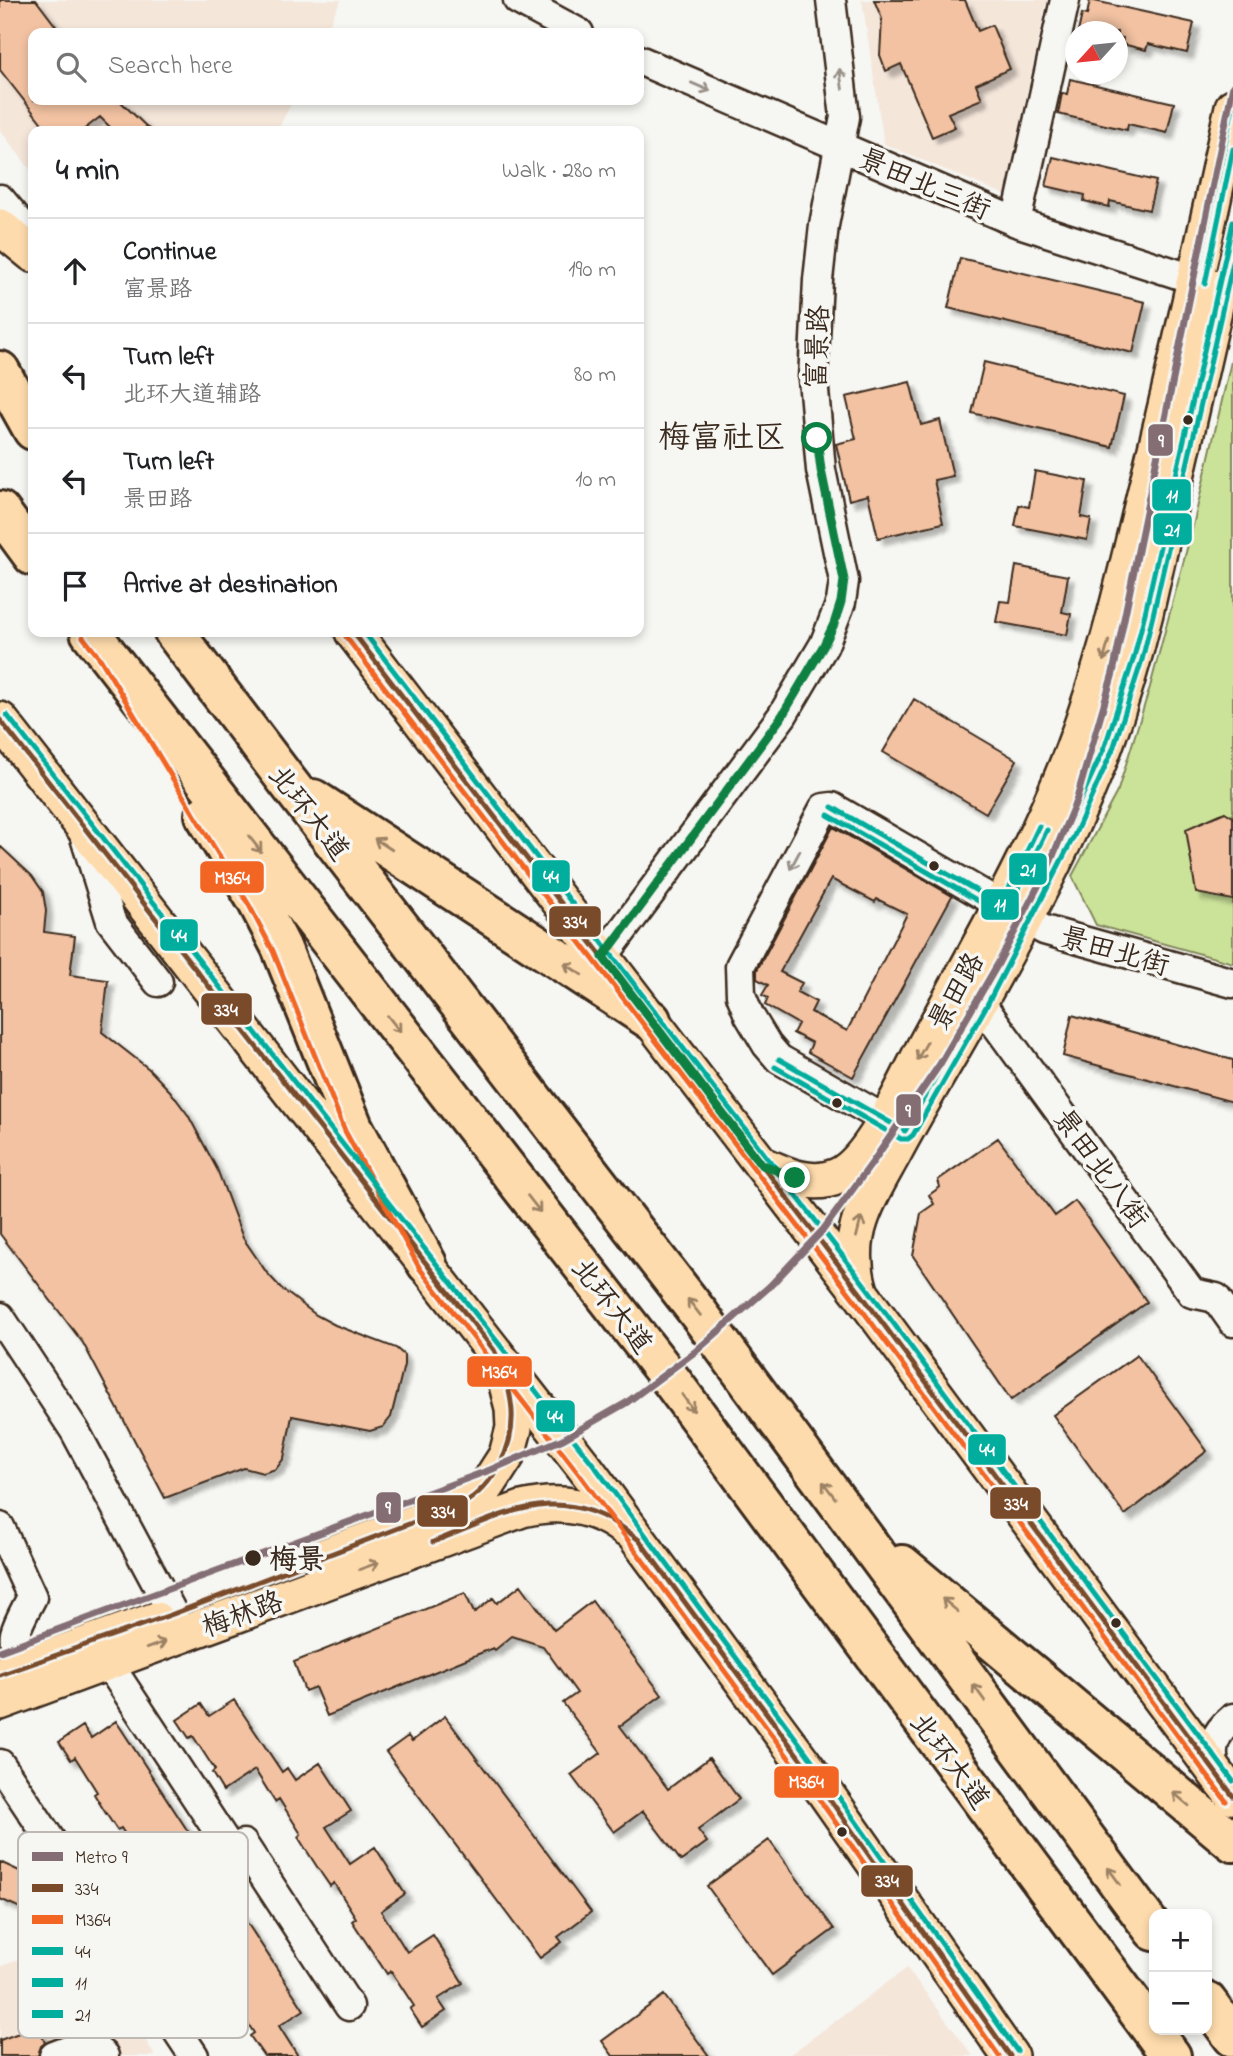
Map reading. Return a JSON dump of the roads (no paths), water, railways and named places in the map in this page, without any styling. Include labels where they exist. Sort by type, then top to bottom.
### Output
[{"type":"highway","points":[[0,371],[28,421]]},
{"type":"highway","points":[[0,407],[28,443]]},
{"type":"highway","points":[[0,511],[28,549]]},
{"type":"highway","points":[[0,519],[28,550]]},
{"type":"highway","name":"北环大道","points":[[178,637],[690,1303],[1149,1924]]},
{"type":"highway","points":[[99,643],[257,901],[281,947],[353,1126],[428,1264]]},
{"type":"highway","name":"北环大道","points":[[99,643],[665,1372],[1171,2056]]},
{"type":"highway","points":[[287,781],[651,1020]]},
{"type":"highway","points":[[855,1525],[1233,1842]]},
{"type":"highway","points":[[1212,2009],[1233,2038]]},
{"type":"main road","name":"景田路","points":[[1220,288],[1233,107]]},
{"type":"main road","name":"景田路","points":[[761,1164],[802,1180],[829,1180],[846,1172],[895,1126],[979,1001],[1090,705],[1118,605],[1220,288],[1233,222]]},
{"type":"main road","points":[[0,227],[28,250]]},
{"type":"main road","points":[[357,637],[861,1294],[1224,1784]]},
{"type":"main road","points":[[0,720],[428,1264],[639,1541],[824,1791],[1010,2056]]},
{"type":"main road","name":"景田路","points":[[861,1294],[854,1262],[858,1227],[895,1126],[1012,912]]},
{"type":"main road","name":"梅林路","points":[[0,1702],[18,1677],[173,1614],[439,1514],[480,1492],[487,1486],[507,1455],[514,1428],[512,1399],[504,1371],[494,1350]]},
{"type":"main road","name":"梅林路","points":[[18,1677],[108,1663],[509,1514],[537,1506],[575,1505],[598,1512],[621,1525],[639,1541]]},
{"type":"street","points":[[518,0],[570,28]]},
{"type":"street","name":"富景路","points":[[603,957],[782,716],[824,645],[841,602],[844,580],[821,470],[813,379],[824,225],[845,117],[831,0]]},
{"type":"street","points":[[1016,222],[1065,0]]},
{"type":"street","name":"景田北三街","points":[[644,62],[1016,222],[1220,288]]},
{"type":"street","points":[[0,199],[28,232]]},
{"type":"street","name":"景田北街","points":[[895,1126],[779,1059],[757,1030],[741,995],[740,966],[821,810],[832,807],[1012,912],[1059,936],[1233,983]]},
{"type":"street","points":[[82,826],[111,921],[158,982]]},
{"type":"street","name":"景田北八街","points":[[979,1001],[1192,1293],[1216,1298],[1233,1322]]},
{"type":"street","points":[[0,1317],[75,1431],[173,1614]]},
{"type":"street","points":[[0,1527],[32,1597],[15,1634],[18,1677]]},
{"type":"street","points":[[108,1663],[219,1832]]},
{"type":"street","points":[[1224,1784],[1212,1758],[1213,1742],[1221,1729],[1233,1718]]},
{"type":"street","points":[[0,1764],[45,1832]]},
{"type":"street","points":[[0,1785],[32,1832]]},
{"type":"street","points":[[248,1852],[349,2006]]},
{"type":"street","points":[[170,2038],[182,2056]]},
{"type":"street","points":[[182,2038],[194,2056]]},
{"type":"street","points":[[65,2056],[88,2043],[104,2056]]},
{"type":"metro line","name":"9","points":[[0,1651],[490,1470],[563,1439],[626,1403],[696,1351],[770,1286],[823,1230],[940,1064],[999,962],[1050,863],[1076,801],[1113,673],[1233,86]]},
{"type":"place","name":"梅景","points":[[253,1558]]},
{"type":"district","name":"梅富社区","points":[[722,436]]}]
